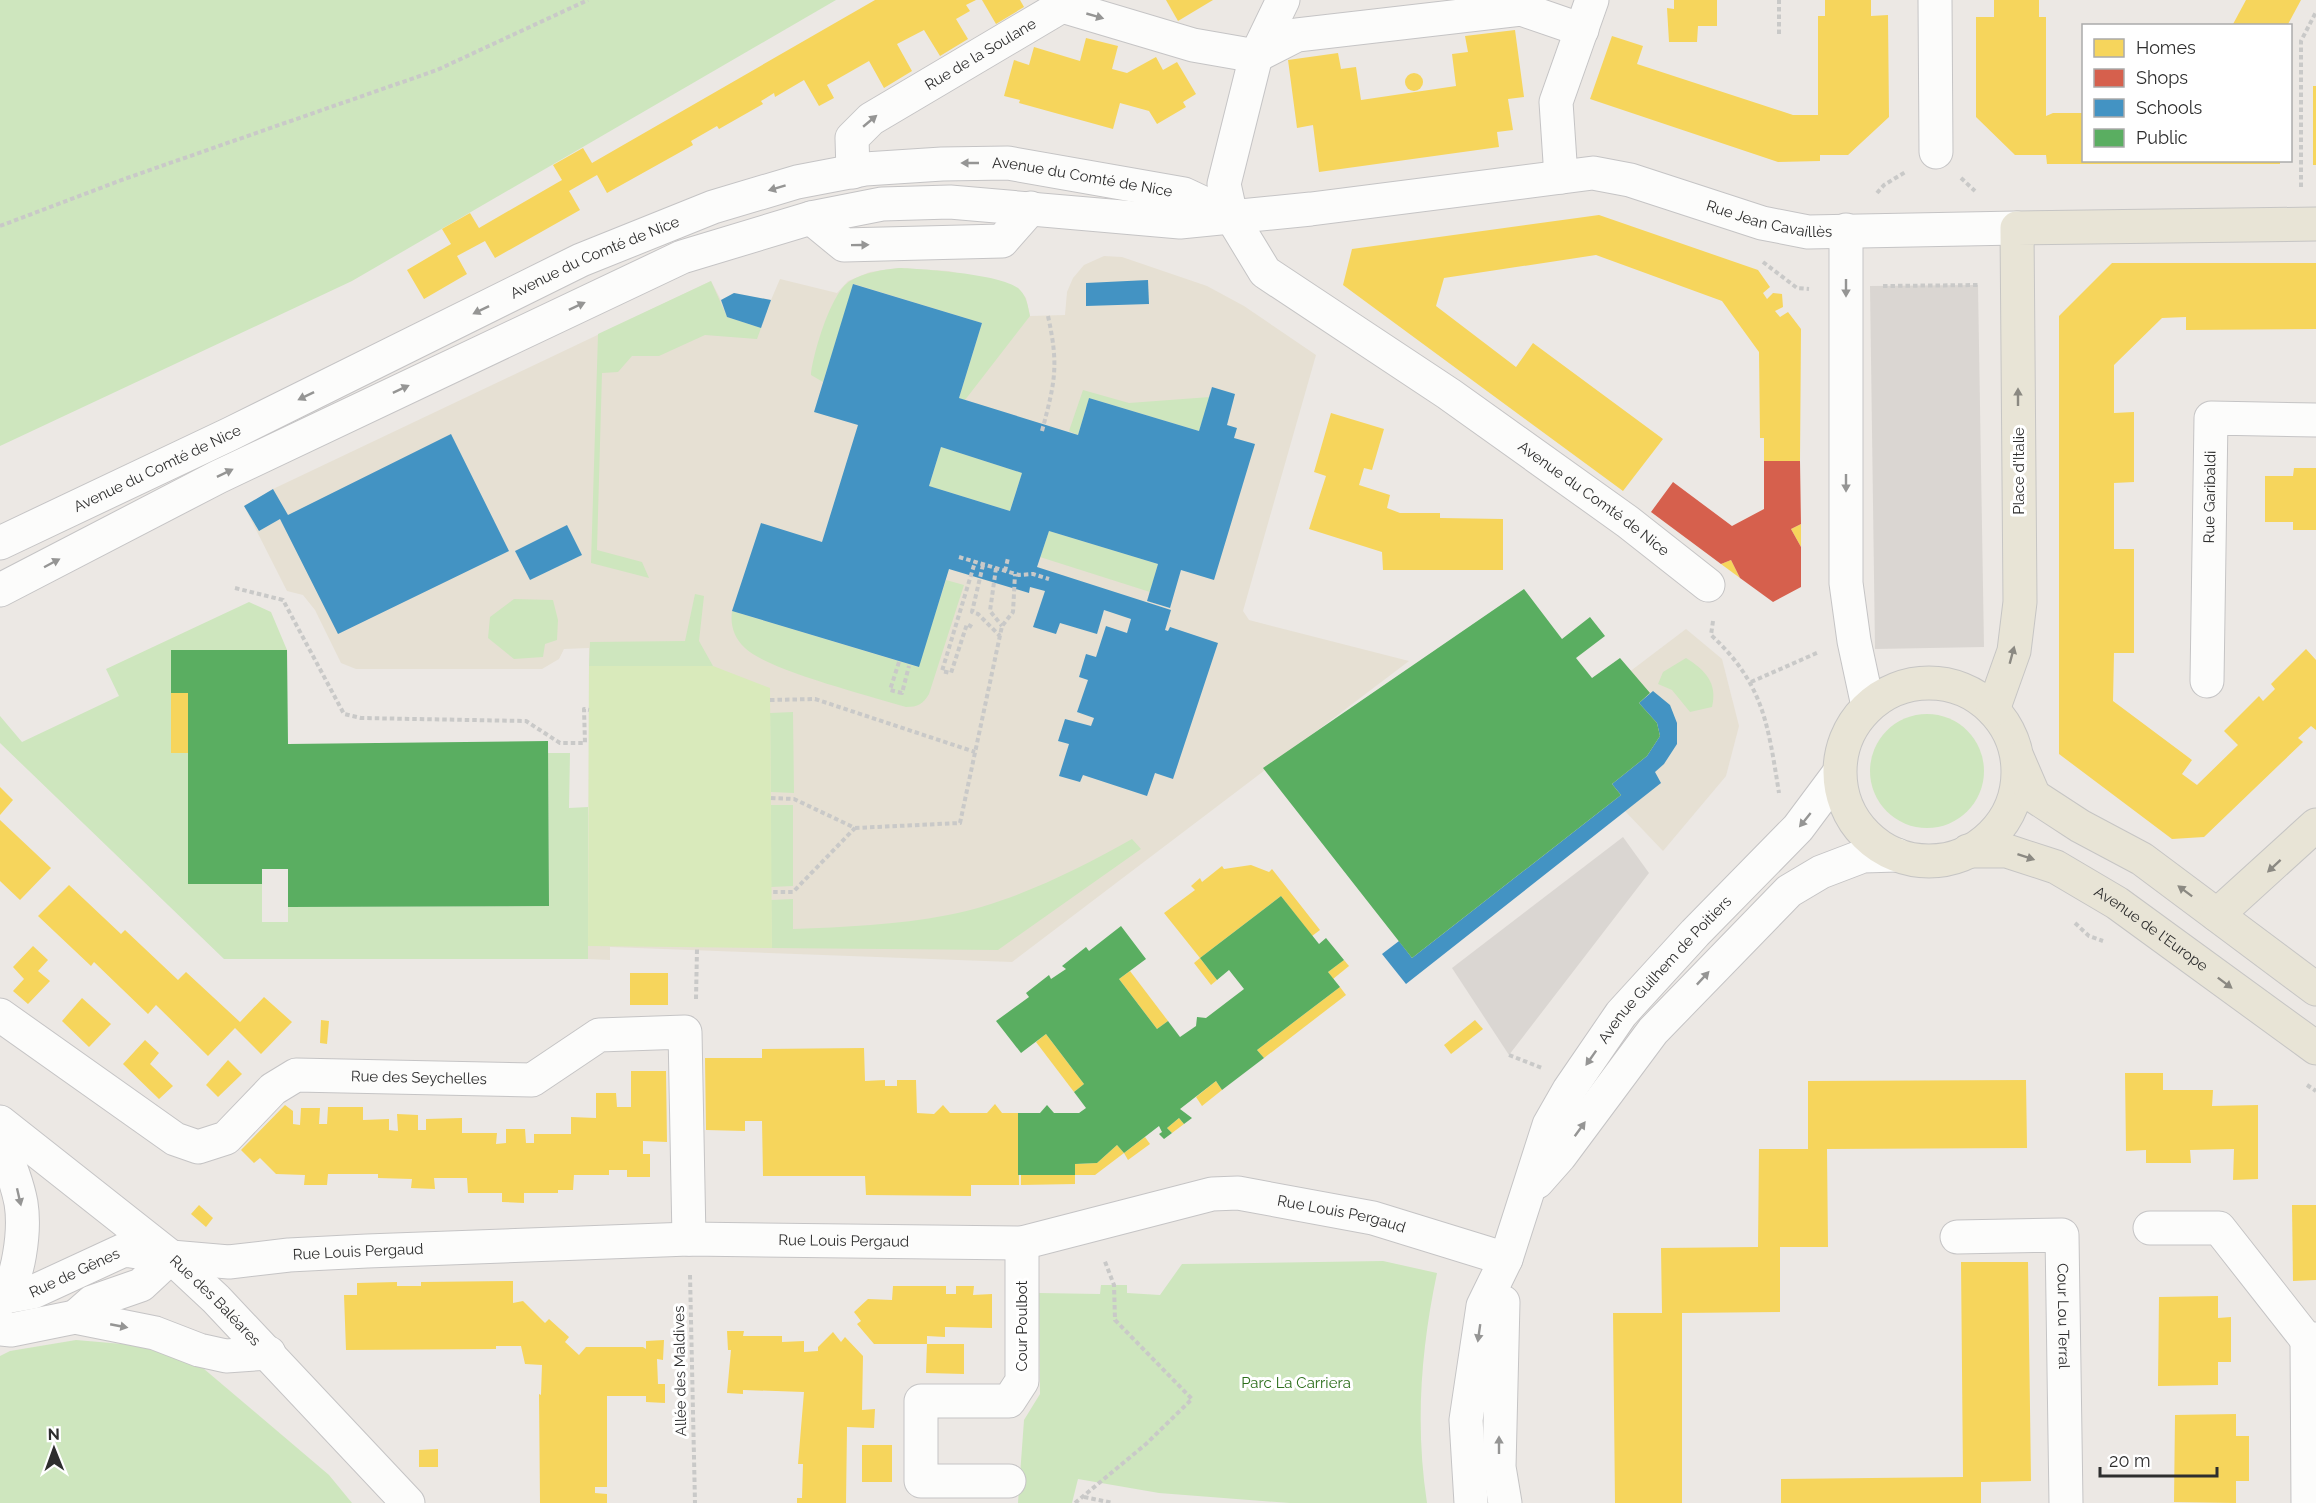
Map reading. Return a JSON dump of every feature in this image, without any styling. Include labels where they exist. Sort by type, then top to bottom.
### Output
[{"type":"main road","name":"Rue Jean Cavaillès","points":[[2017,228],[2309,224]]},
{"type":"main road","name":"Place d'Italie","points":[[1993,710],[2014,651],[2020,603],[2017,228]]},
{"type":"main road","points":[[2015,752],[2018,773],[2015,794],[2008,812],[1991,836],[1968,851],[1935,860],[1916,860],[1897,855],[1879,846],[1863,832],[1850,814],[1842,794],[1839,773],[1841,752],[1847,734],[1868,706],[1886,694],[1910,685],[1936,683],[1962,689],[1993,710],[2007,729],[2034,796],[2080,826],[2142,859],[2316,988]]},
{"type":"main road","points":[[2217,915],[2316,825]]},
{"type":"main road","name":"Avenue de l'Europe","points":[[1968,851],[2007,851],[2056,867],[2116,903],[2316,1048]]},
{"type":"street","points":[[1231,216],[1224,184],[1256,56],[1283,0]]},
{"type":"street","points":[[1935,0],[1936,152]]},
{"type":"street","name":"Rue de la Soulane","points":[[853,172],[852,138],[871,119],[1062,6],[1194,45],[1256,56]]},
{"type":"street","points":[[1256,56],[1297,35],[1521,9],[1587,15],[1556,102],[1561,177]]},
{"type":"street","name":"Avenue du Comté de Nice","points":[[0,543],[230,434],[581,260],[713,207],[796,182],[853,172],[942,164],[1008,163],[1184,194],[1231,216],[1265,272],[1449,394],[1628,522],[1708,585]]},
{"type":"street","name":"Rue Jean Cavaillès","points":[[1231,216],[1311,209],[1593,173],[1630,180],[1762,223],[1808,232],[2017,228]]},
{"type":"street","name":"Avenue du Comté de Nice","points":[[0,590],[218,477],[682,257],[811,218],[882,204],[950,202],[1180,222],[1231,216]]},
{"type":"street","points":[[1846,230],[1846,584],[1854,641],[1868,706]]},
{"type":"street","name":"Rue Garibaldi","points":[[2207,681],[2211,418],[2316,420]]},
{"type":"street","name":"Avenue Guilhem de Poitiers","points":[[1471,1503],[1466,1420],[1483,1306],[1506,1259],[1549,1125],[1569,1090],[1621,1014],[1695,933],[1798,828],[1839,773]]},
{"type":"street","name":"Avenue Guilhem de Poitiers","points":[[1530,1190],[1560,1156],[1653,1031],[1789,891],[1821,872],[1863,856],[1897,855]]},
{"type":"street","name":"Rue des Seychelles","points":[[0,1015],[175,1139],[198,1147],[226,1138],[273,1089],[296,1075],[532,1080],[599,1035],[685,1032],[689,1239]]},
{"type":"street","name":"Rue des Baléares","points":[[0,1122],[171,1257],[269,1353],[408,1503]]},
{"type":"street","name":"Rue de Gênes","points":[[0,1142],[13,1173],[21,1205],[21,1241],[16,1272],[2,1299]]},
{"type":"street","name":"Rue Louis Pergaud","points":[[171,1257],[229,1262],[334,1252],[689,1239],[1022,1243],[1212,1194],[1238,1193],[1373,1218],[1506,1259]]},
{"type":"street","points":[[2151,1228],[2219,1228],[2311,1340],[2308,1503]]},
{"type":"street","name":"Cour Lou Terral","points":[[1957,1237],[2062,1235],[2066,1503]]},
{"type":"street","name":"Cour Poulbot","points":[[1009,1481],[921,1481],[921,1401],[1009,1401],[1022,1381],[1022,1243]]},
{"type":"street","name":"Rue de Gênes","points":[[2,1299],[33,1292],[123,1250],[171,1257]]},
{"type":"street","points":[[75,1317],[92,1302],[141,1284],[171,1257]]},
{"type":"street","name":"Avenue Guilhem de Poitiers","points":[[1505,1503],[1499,1467],[1498,1422],[1506,1259]]},
{"type":"street","points":[[0,1329],[11,1330],[75,1317],[155,1333],[199,1350],[226,1356],[269,1353]]},
{"type":"path","points":[[0,226],[127,178],[437,70],[588,0]]},
{"type":"path","points":[[1779,0],[1779,34]]},
{"type":"path","points":[[2309,224],[2301,40],[2316,12]]},
{"type":"path","points":[[1042,431],[1056,379],[1055,347],[1048,316]]},
{"type":"path","points":[[959,557],[1015,574],[1032,574],[1049,579]]},
{"type":"path","points":[[1005,571],[1008,558]]},
{"type":"path","points":[[972,627],[967,624],[951,673],[942,671],[975,562]]},
{"type":"path","points":[[983,565],[972,612],[978,614],[1000,636]]},
{"type":"path","points":[[996,568],[990,611],[1002,626]]},
{"type":"path","points":[[771,798],[794,799],[855,828],[960,823],[1002,626],[1013,612],[1015,574]]},
{"type":"path","points":[[1708,585],[1716,606],[1711,634],[1732,654],[1750,682],[1766,717],[1782,810],[1798,828]]},
{"type":"path","points":[[235,588],[283,600],[344,714],[361,718],[526,721],[560,743],[585,743],[584,709],[589,710]]},
{"type":"path","points":[[1750,682],[1832,647],[1854,641]]},
{"type":"path","points":[[899,662],[890,690],[902,693],[909,666]]},
{"type":"path","points":[[770,700],[815,699],[975,752]]},
{"type":"path","points":[[771,892],[793,892],[855,828]]},
{"type":"path","points":[[696,1005],[697,949]]},
{"type":"path","points":[[1075,1503],[1146,1444],[1192,1399],[1115,1320],[1114,1285],[1092,1226]]},
{"type":"path","name":"Allée des Maldives","points":[[689,1239],[695,1503]]},
{"type":"path","points":[[1083,1497],[1113,1503]]},
{"type":"shaded area","points":[[1104,256],[1122,257],[1207,286],[1244,306],[1316,355],[1243,611],[1249,620],[1409,661],[1012,962],[610,947],[610,960],[588,959],[589,648],[564,649],[559,659],[542,669],[356,669],[341,663],[315,610],[303,595],[287,591],[244,506],[273,489],[711,281],[721,300],[734,293],[771,300],[780,279],[837,293],[848,281],[870,272],[899,268],[949,271],[1018,288],[1026,298],[1030,316],[1065,315],[1067,292],[1073,278],[1084,265]]},
{"type":"shaded area","points":[[1978,285],[1984,647],[1875,649],[1870,286]]},
{"type":"shaded area","points":[[1686,629],[1722,659],[1739,726],[1726,776],[1663,851],[1550,732]]},
{"type":"shaded area","points":[[1623,837],[1649,873],[1509,1055],[1452,968]]},
{"type":"green space","points":[[0,0],[836,0],[352,281],[0,446]]},
{"type":"green space","points":[[899,268],[963,273],[998,280],[1020,290],[1027,302],[1030,316],[965,400],[959,398],[982,323],[854,284],[823,382],[811,375],[824,324],[843,287],[862,275]]},
{"type":"green space","points":[[711,281],[727,317],[761,328],[757,339],[705,335],[659,356],[632,356],[618,372],[602,373],[597,550],[642,562],[649,578],[591,563],[598,334]]},
{"type":"green space","points":[[1083,390],[1129,403],[1210,397],[1199,431],[1089,398],[1078,435],[1069,431]]},
{"type":"green space","points":[[941,447],[1022,473],[1010,511],[929,486]]},
{"type":"green space","points":[[1049,531],[1158,564],[1150,592],[1040,557]]},
{"type":"green space","points":[[946,580],[964,585],[929,694],[922,703],[914,706],[906,707],[775,665],[745,648],[738,640],[732,626],[732,611],[918,667]]},
{"type":"green space","points":[[695,594],[704,596],[699,641],[713,666],[589,666],[590,642],[685,641]]},
{"type":"green space","points":[[514,599],[553,600],[558,620],[557,640],[545,644],[543,657],[514,659],[488,638],[490,617]]},
{"type":"green space","points":[[249,602],[271,612],[287,650],[171,651],[171,753],[188,753],[188,884],[262,884],[262,922],[288,922],[288,907],[549,906],[548,753],[570,753],[569,808],[588,807],[588,959],[224,959],[0,743],[0,716],[22,742],[119,696],[106,669]]},
{"type":"green space","points":[[1686,658],[1699,667],[1708,678],[1713,691],[1712,707],[1690,712],[1672,690],[1658,684],[1663,672]]},
{"type":"green space","points":[[589,666],[713,666],[770,688],[772,948],[588,946]]},
{"type":"green space","points":[[793,712],[794,793],[771,792],[770,713]]},
{"type":"green space","points":[[1927,714],[1949,718],[1959,723],[1975,739],[1980,749],[1984,771],[1980,793],[1975,803],[1959,819],[1949,824],[1927,828],[1905,824],[1895,819],[1879,803],[1874,793],[1870,771],[1874,749],[1879,739],[1895,723],[1905,718]]},
{"type":"green space","points":[[771,805],[793,805],[793,886],[771,887]]},
{"type":"green space","points":[[1132,839],[1141,849],[998,950],[772,948],[771,900],[793,899],[793,929],[870,925],[948,915],[972,910],[1019,894],[1066,874]]},
{"type":"green space","name":"Parc La Carriera","points":[[1383,1261],[1437,1273],[1427,1330],[1422,1387],[1421,1445],[1427,1503],[1290,1503],[1159,1493],[1078,1479],[1072,1503],[1018,1503],[1024,1420],[1040,1394],[1039,1293],[1100,1294],[1101,1285],[1127,1285],[1127,1293],[1160,1295],[1182,1264]]},
{"type":"green space","points":[[76,1340],[134,1345],[197,1363],[329,1475],[352,1503],[0,1503],[0,1356],[10,1351]]},
{"type":"building: Homes","points":[[875,0],[976,0],[966,5],[970,11],[956,19],[968,39],[940,56],[924,30],[897,44],[912,71],[884,88],[869,61],[827,85],[834,98],[819,106],[804,80],[775,97],[774,93],[761,101],[763,104],[719,129],[717,126],[691,141],[693,145],[607,193],[597,175],[569,191],[580,210],[495,258],[485,241],[457,256],[467,274],[424,299],[407,270],[451,244],[442,229],[470,213],[479,228],[562,180],[553,165],[583,148],[592,163]]},
{"type":"building: Homes","points":[[982,0],[1020,0],[1024,7],[996,24]]},
{"type":"building: Homes","points":[[1166,0],[1213,0],[1178,21]]},
{"type":"building: Homes","points":[[1674,0],[1717,0],[1717,26],[1698,26],[1697,42],[1669,42],[1667,8],[1674,9]]},
{"type":"building: Homes","points":[[1825,0],[1871,0],[1871,16],[1888,15],[1889,117],[1848,155],[1820,155],[1820,161],[1778,162],[1590,99],[1612,36],[1643,46],[1637,64],[1793,115],[1818,115],[1818,16],[1825,16]]},
{"type":"building: Homes","points":[[1994,0],[2039,0],[2039,17],[2046,17],[2046,116],[2053,113],[2082,113],[2082,162],[2280,162],[2280,164],[2047,164],[2046,155],[2015,155],[1976,117],[1976,17],[1994,17]]},
{"type":"building: Homes","points":[[2246,0],[2301,0],[2288,24],[2233,24]]},
{"type":"building: Homes","points":[[1515,30],[1524,97],[1508,99],[1513,130],[1497,132],[1499,147],[1319,172],[1313,125],[1297,128],[1288,60],[1338,53],[1341,69],[1356,67],[1361,100],[1456,86],[1452,54],[1468,52],[1465,36]]},
{"type":"building: Homes","points":[[1086,38],[1118,46],[1112,69],[1127,73],[1156,57],[1163,70],[1177,62],[1196,94],[1183,102],[1186,107],[1157,124],[1149,111],[1120,103],[1113,129],[1019,103],[1020,100],[1004,96],[1014,60],[1029,65],[1034,47],[1080,61]]},
{"type":"building: Homes","points":[[1410,73],[1418,73],[1423,78],[1421,89],[1410,91],[1405,86],[1405,78]]},
{"type":"building: Homes","points":[[2313,86],[2316,86],[2316,165],[2313,165]]},
{"type":"building: Homes","points":[[1599,215],[1758,270],[1770,287],[1763,293],[1767,299],[1773,293],[1782,294],[1783,307],[1775,311],[1780,317],[1788,312],[1801,329],[1800,461],[1764,461],[1764,438],[1760,438],[1759,352],[1722,301],[1596,255],[1444,278],[1436,306],[1516,367],[1533,343],[1663,439],[1623,491],[1343,285],[1352,249]]},
{"type":"building: Homes","points":[[2112,263],[2316,263],[2316,329],[2186,330],[2186,317],[2162,318],[2114,365],[2114,413],[2134,412],[2134,482],[2114,483],[2114,549],[2134,549],[2134,653],[2114,653],[2113,701],[2192,760],[2182,774],[2197,785],[2238,745],[2224,731],[2259,696],[2263,701],[2275,689],[2271,684],[2306,649],[2316,660],[2316,730],[2311,726],[2298,738],[2303,742],[2204,837],[2172,839],[2059,754],[2059,316]]},
{"type":"building: Homes","points":[[1331,413],[1384,429],[1372,470],[1364,468],[1359,485],[1390,495],[1387,508],[1400,513],[1440,513],[1440,518],[1503,519],[1503,570],[1383,570],[1382,552],[1309,529],[1326,476],[1314,472]]},
{"type":"building: Homes","points":[[2294,468],[2316,468],[2316,530],[2293,530],[2293,522],[2265,522],[2265,476],[2293,476]]},
{"type":"building: Homes","points":[[1801,524],[1801,547],[1791,529]]},
{"type":"building: Homes","points":[[1731,560],[1740,578],[1721,564]]},
{"type":"building: Homes","points":[[171,693],[188,693],[188,753],[171,753]]},
{"type":"building: Homes","points":[[0,787],[13,800],[0,815]]},
{"type":"building: Homes","points":[[0,820],[51,868],[20,900],[0,881]]},
{"type":"building: Homes","points":[[1251,865],[1269,872],[1272,869],[1320,930],[1312,936],[1281,896],[1200,958],[1164,913],[1195,890],[1191,886],[1200,878],[1202,882],[1222,866],[1224,869]]},
{"type":"building: Homes","points":[[69,885],[121,934],[125,930],[178,980],[186,972],[240,1022],[264,997],[292,1022],[261,1054],[235,1028],[208,1056],[156,1005],[148,1014],[94,962],[91,966],[38,916]]},
{"type":"building: Homes","points":[[33,946],[48,960],[38,971],[50,981],[28,1004],[13,991],[24,979],[13,967]]},
{"type":"building: Homes","points":[[1200,958],[1217,980],[1211,985],[1194,963]]},
{"type":"building: Homes","points":[[1344,960],[1349,966],[1333,979],[1328,972]]},
{"type":"building: Homes","points":[[1130,971],[1168,1021],[1157,1029],[1119,979]]},
{"type":"building: Homes","points":[[630,973],[668,973],[668,1005],[630,1005]]},
{"type":"building: Homes","points":[[1340,987],[1346,995],[1264,1058],[1257,1050]]},
{"type":"building: Homes","points":[[82,998],[111,1024],[89,1047],[62,1021]]},
{"type":"building: Homes","points":[[321,1020],[329,1021],[327,1044],[320,1043]]},
{"type":"building: Homes","points":[[1475,1020],[1483,1029],[1451,1054],[1444,1045]]},
{"type":"building: Homes","points":[[1046,1034],[1084,1084],[1074,1092],[1036,1042]]},
{"type":"building: Homes","points":[[145,1040],[159,1053],[150,1064],[173,1086],[159,1099],[123,1064]]},
{"type":"building: Homes","points":[[864,1048],[865,1081],[885,1080],[885,1086],[897,1086],[897,1080],[916,1080],[917,1113],[934,1114],[943,1105],[950,1113],[987,1113],[995,1104],[1002,1113],[1018,1113],[1019,1185],[971,1185],[971,1196],[866,1195],[865,1176],[763,1176],[762,1121],[745,1121],[745,1131],[706,1130],[705,1058],[762,1058],[762,1049]]},
{"type":"building: Homes","points":[[228,1060],[242,1074],[218,1097],[206,1085]]},
{"type":"building: Homes","points":[[631,1071],[666,1071],[667,1142],[643,1141],[643,1154],[650,1154],[650,1177],[627,1177],[627,1170],[609,1170],[609,1175],[574,1175],[573,1190],[558,1190],[558,1193],[524,1193],[524,1203],[502,1202],[502,1193],[468,1193],[467,1178],[434,1178],[435,1189],[411,1188],[412,1179],[378,1178],[378,1174],[328,1174],[327,1185],[304,1185],[305,1175],[276,1174],[260,1158],[254,1163],[241,1150],[285,1105],[293,1111],[293,1124],[300,1125],[301,1108],[320,1108],[319,1124],[327,1124],[328,1107],[363,1107],[363,1120],[389,1119],[389,1130],[398,1131],[397,1114],[418,1115],[418,1130],[426,1130],[426,1119],[462,1118],[462,1133],[497,1133],[496,1144],[506,1143],[506,1129],[525,1129],[526,1143],[534,1143],[534,1134],[571,1134],[571,1117],[596,1118],[596,1093],[616,1093],[617,1107],[631,1107]]},
{"type":"building: Homes","points":[[2125,1073],[2163,1073],[2163,1090],[2213,1090],[2212,1106],[2258,1105],[2258,1179],[2233,1180],[2234,1149],[2190,1150],[2191,1163],[2146,1163],[2146,1150],[2126,1151]]},
{"type":"building: Homes","points":[[2026,1080],[2027,1148],[1827,1149],[1828,1247],[1780,1247],[1780,1312],[1682,1313],[1682,1503],[1615,1503],[1613,1313],[1662,1313],[1661,1248],[1758,1247],[1759,1149],[1808,1149],[1808,1081]]},
{"type":"building: Homes","points":[[1216,1081],[1222,1090],[1202,1106],[1196,1097]]},
{"type":"building: Homes","points":[[1179,1118],[1184,1124],[1172,1133],[1167,1128]]},
{"type":"building: Homes","points":[[1145,1137],[1150,1144],[1128,1160],[1124,1153]]},
{"type":"building: Homes","points":[[1117,1145],[1124,1153],[1095,1175],[1075,1175],[1075,1164],[1097,1163]]},
{"type":"building: Homes","points":[[1021,1175],[1075,1175],[1075,1184],[1021,1185]]},
{"type":"building: Homes","points":[[199,1205],[213,1218],[206,1227],[191,1214]]},
{"type":"building: Homes","points":[[2292,1205],[2316,1205],[2316,1280],[2293,1281]]},
{"type":"building: Homes","points":[[1961,1262],[2028,1262],[2031,1481],[1981,1482],[1981,1503],[1781,1503],[1781,1479],[1963,1477]]},
{"type":"building: Homes","points":[[513,1281],[513,1303],[523,1301],[545,1323],[549,1319],[569,1337],[565,1342],[579,1355],[586,1347],[643,1347],[646,1349],[646,1341],[664,1340],[663,1360],[657,1359],[658,1384],[665,1384],[665,1403],[646,1402],[646,1396],[607,1396],[607,1487],[595,1487],[595,1493],[607,1494],[607,1503],[540,1503],[539,1394],[541,1395],[542,1365],[525,1364],[521,1346],[496,1346],[496,1349],[346,1350],[344,1295],[357,1295],[357,1283],[397,1282],[397,1286],[421,1286],[421,1282]]},
{"type":"building: Homes","points":[[893,1286],[946,1286],[946,1294],[956,1294],[956,1286],[974,1286],[973,1295],[992,1294],[992,1328],[945,1327],[945,1337],[927,1336],[927,1344],[874,1344],[857,1324],[861,1321],[854,1312],[868,1299],[892,1300]]},
{"type":"building: Homes","points":[[2218,1296],[2218,1318],[2231,1317],[2231,1362],[2218,1362],[2218,1385],[2158,1386],[2159,1297]]},
{"type":"building: Homes","points":[[727,1331],[744,1331],[743,1336],[782,1336],[782,1342],[804,1341],[804,1352],[818,1351],[818,1347],[833,1332],[841,1342],[845,1337],[863,1356],[862,1410],[875,1409],[874,1428],[847,1427],[846,1503],[797,1503],[797,1498],[802,1498],[803,1464],[798,1464],[804,1392],[743,1390],[743,1394],[727,1393],[731,1350],[728,1350]]},
{"type":"building: Homes","points":[[927,1344],[964,1344],[964,1374],[926,1373]]},
{"type":"building: Homes","points":[[2236,1414],[2236,1436],[2249,1436],[2249,1481],[2236,1481],[2236,1503],[2174,1502],[2175,1415]]},
{"type":"building: Homes","points":[[862,1445],[892,1445],[892,1482],[862,1482]]},
{"type":"building: Homes","points":[[438,1449],[438,1467],[419,1467],[419,1450]]},
{"type":"building: Shops","points":[[1764,461],[1800,461],[1801,524],[1791,529],[1801,547],[1801,587],[1773,602],[1740,578],[1731,560],[1721,564],[1651,512],[1673,482],[1732,526],[1764,509]]},
{"type":"building: Schools","points":[[1148,280],[1149,304],[1086,306],[1086,283]]},
{"type":"building: Schools","points":[[853,284],[982,323],[959,398],[1078,435],[1089,398],[1199,431],[1212,387],[1235,394],[1227,425],[1237,428],[1234,438],[1255,444],[1214,580],[1181,570],[1170,608],[1147,601],[1158,564],[1049,531],[1037,567],[1171,610],[1165,630],[1168,631],[1170,627],[1218,643],[1173,779],[1155,773],[1147,796],[1083,775],[1080,782],[1059,776],[1069,744],[1058,741],[1065,719],[1091,726],[1094,718],[1077,712],[1088,680],[1079,677],[1086,654],[1096,657],[1106,626],[1127,633],[1131,619],[1104,610],[1097,634],[1060,623],[1056,634],[1033,627],[1045,591],[1030,587],[1029,593],[949,569],[919,667],[732,611],[761,523],[822,542],[858,425],[814,412]],"holes":[[[941,447],[1022,473],[1010,511],[929,486]]]},
{"type":"building: Schools","points":[[734,293],[771,300],[761,328],[727,317],[721,300]]},
{"type":"building: Schools","points":[[451,434],[509,551],[338,634],[280,519],[259,531],[244,506],[273,489],[288,515]]},
{"type":"building: Schools","points":[[567,525],[582,555],[530,580],[515,551]]},
{"type":"building: Schools","points":[[1653,691],[1670,705],[1677,723],[1677,744],[1664,764],[1655,772],[1661,783],[1406,984],[1382,954],[1399,941],[1412,958],[1621,795],[1612,784],[1647,756],[1660,736],[1657,723],[1639,703]]},
{"type":"building: Public","points":[[1524,589],[1562,639],[1590,617],[1605,636],[1576,658],[1592,678],[1620,658],[1650,693],[1639,703],[1657,723],[1660,736],[1647,756],[1612,784],[1621,795],[1412,958],[1263,768]]},
{"type":"building: Public","points":[[171,650],[287,650],[288,744],[548,741],[549,906],[288,907],[288,869],[262,869],[262,884],[188,884],[188,693],[171,693]]},
{"type":"building: Public","points":[[1281,896],[1319,944],[1326,938],[1344,960],[1328,972],[1340,987],[1257,1050],[1264,1058],[1222,1090],[1216,1081],[1180,1109],[1192,1118],[1184,1124],[1179,1118],[1167,1128],[1172,1133],[1164,1139],[1159,1134],[1162,1132],[1159,1126],[1124,1153],[1117,1145],[1097,1163],[1075,1164],[1075,1175],[1018,1175],[1018,1113],[1040,1113],[1047,1105],[1054,1113],[1079,1113],[1086,1108],[1074,1092],[1084,1084],[1046,1034],[1021,1053],[996,1021],[1029,997],[1026,993],[1049,975],[1051,979],[1066,969],[1062,966],[1086,947],[1089,951],[1121,926],[1146,959],[1119,979],[1157,1029],[1168,1021],[1180,1037],[1196,1026],[1197,1017],[1206,1018],[1244,989],[1229,970],[1217,980],[1200,958]]}]
